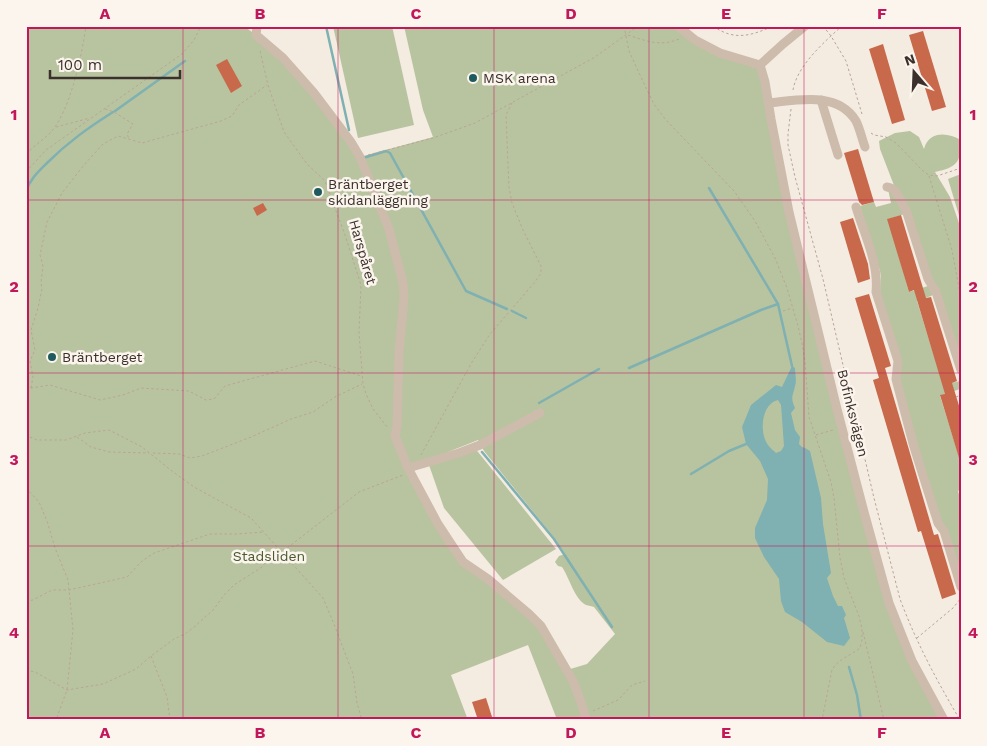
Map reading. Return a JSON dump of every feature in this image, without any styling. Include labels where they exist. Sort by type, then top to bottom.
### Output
[{"type":"street","points":[[678,26],[695,40],[720,53],[760,65],[805,26]]},
{"type":"street","points":[[256,31],[314,93],[352,142],[389,228],[403,283],[404,297],[395,436],[409,470],[438,524],[463,562],[488,579],[541,626],[573,681],[586,718]]},
{"type":"street","name":"Bofinksvägen","points":[[760,65],[790,212],[837,409],[887,594],[912,661],[944,720]]},
{"type":"street","points":[[821,100],[838,155]]},
{"type":"street","points":[[769,103],[830,101],[848,112],[855,120],[865,147]]},
{"type":"street","points":[[887,187],[896,191],[906,210],[928,282],[936,292],[961,370]]},
{"type":"street","points":[[856,207],[874,264],[877,280],[876,292],[898,361],[896,379],[914,447],[937,520],[944,531],[961,587]]},
{"type":"street","points":[[409,470],[480,445],[540,413]]},
{"type":"path","points":[[26,154],[51,132],[60,120],[70,96],[86,26]]},
{"type":"path","points":[[26,172],[46,150],[182,54],[194,40],[201,26]]},
{"type":"path","points":[[624,26],[630,50],[646,88],[664,119],[734,192],[755,221],[775,258],[787,288],[800,334],[805,361],[809,417],[831,482],[844,578],[866,639],[884,720]]},
{"type":"path","points":[[360,157],[433,138],[475,123],[595,57],[638,26]]},
{"type":"path","points":[[713,26],[738,36],[752,34],[773,26]]},
{"type":"path","points":[[823,26],[846,61],[862,116]]},
{"type":"path","points":[[842,26],[818,50],[798,75],[794,84],[788,145],[823,279],[874,498],[896,583],[906,616],[916,638],[931,670],[960,720]]},
{"type":"path","points":[[627,35],[666,44],[678,40],[687,33]]},
{"type":"path","name":"Harspåret","points":[[260,52],[268,85],[284,132],[307,164],[325,182],[345,235],[361,285],[359,333],[363,384],[373,409],[395,436]]},
{"type":"path","points":[[31,388],[33,377],[30,361],[35,350],[32,330],[42,289],[40,255],[47,222],[62,193],[103,144],[118,136],[142,143],[221,121],[232,116],[239,105],[268,85]]},
{"type":"path","points":[[26,670],[35,672],[67,690],[103,684],[136,669],[174,639],[193,628],[214,609],[234,585],[262,567],[270,556],[282,552],[359,492],[409,470],[418,461],[472,362],[490,334],[541,273],[541,266],[522,230],[512,203],[509,187],[506,115],[512,103]]},
{"type":"path","points":[[104,109],[114,112],[133,124],[128,134],[130,140]]},
{"type":"path","points":[[54,128],[91,118]]},
{"type":"path","points":[[868,132],[886,137],[896,143],[929,175],[937,176],[947,171],[961,168]]},
{"type":"path","points":[[929,175],[952,250],[961,299]]},
{"type":"path","points":[[783,311],[793,308]]},
{"type":"path","points":[[26,386],[31,388],[50,385],[100,400],[123,395],[141,388],[189,391],[206,400],[214,399],[226,386],[315,361],[362,376]]},
{"type":"path","points":[[76,436],[91,447],[109,452],[179,454],[190,458],[202,456],[251,438],[291,419],[313,412],[335,397],[363,384]]},
{"type":"path","points":[[956,397],[961,396]]},
{"type":"path","points":[[26,434],[36,440],[66,440],[85,433],[109,430],[151,453],[194,487],[250,518],[323,598],[353,674],[357,703],[362,720]]},
{"type":"path","points":[[26,488],[39,502],[68,580],[72,630],[67,690],[56,720]]},
{"type":"path","points":[[26,600],[33,600],[52,590],[69,590],[127,577],[142,561],[154,553],[210,534],[264,532]]},
{"type":"path","points":[[916,638],[953,608],[961,598]]},
{"type":"path","points":[[822,720],[832,670],[839,660],[860,648],[862,629]]},
{"type":"path","points":[[151,656],[167,697],[170,720]]},
{"type":"path","points":[[586,718],[618,700],[632,685],[646,681]]},
{"type":"green space","name":"Stadsliden","points":[[26,26],[248,26],[248,29],[283,58],[360,157],[433,137],[423,110],[404,26],[678,26],[695,40],[760,65],[789,212],[889,603],[944,720],[550,720],[556,717],[528,645],[451,675],[468,720],[26,720]],"holes":[[[478,440],[484,451],[556,540],[565,554],[559,556],[555,562],[558,566],[562,567],[575,593],[586,605],[594,607],[615,634],[587,664],[567,670],[529,614],[463,562],[408,468]]]},
{"type":"green space","points":[[333,26],[392,26],[414,125],[358,138]]},
{"type":"green space","points":[[910,131],[919,137],[924,149],[926,143],[934,136],[944,135],[961,140],[959,159],[956,163],[953,166],[935,172],[950,197],[961,229],[961,370],[880,149],[879,141],[895,133]]},
{"type":"green space","points":[[961,174],[961,222],[948,179]]},
{"type":"green space","points":[[888,189],[905,214],[888,219],[909,292],[928,286],[934,294],[917,301],[943,385],[960,381],[960,389],[940,396],[961,463],[961,489],[958,491],[961,501],[961,579],[940,520],[899,385],[880,293],[880,271],[860,206],[874,202],[876,207],[891,203]]},
{"type":"green space","points":[[474,447],[556,549],[503,580],[444,508],[429,465]]},
{"type":"water","points":[[792,366],[795,368],[796,382],[792,399],[795,408],[791,413],[795,430],[800,437],[799,444],[810,451],[821,498],[831,573],[827,578],[838,606],[842,606],[846,615],[844,618],[850,638],[844,646],[827,642],[802,622],[785,612],[781,601],[779,579],[764,557],[755,538],[755,528],[767,500],[768,479],[760,461],[746,444],[742,427],[751,405],[776,385],[782,387]],"holes":[[[778,400],[781,405],[784,446],[781,451],[776,453],[765,440],[763,419],[768,407],[772,403]]]},
{"type":"building","points":[[923,31],[946,107],[932,111],[909,35]]},
{"type":"building","points":[[883,44],[905,120],[892,124],[869,49]]},
{"type":"building","points":[[227,59],[242,86],[231,93],[216,65]]},
{"type":"building","points":[[858,149],[874,202],[862,205],[859,202],[844,153]]},
{"type":"building","points":[[263,203],[267,210],[257,216],[253,208]]},
{"type":"building","points":[[901,215],[926,298],[931,297],[957,381],[952,383],[961,412],[961,458],[959,458],[940,395],[945,394],[914,290],[909,292],[887,219]]},
{"type":"building","points":[[853,218],[868,264],[870,279],[858,283],[840,222]]},
{"type":"building","points":[[869,294],[891,366],[885,368],[934,535],[938,534],[956,594],[942,599],[921,531],[918,532],[873,380],[879,378],[855,298]]},
{"type":"building","points":[[486,698],[493,720],[478,720],[472,702]]},
{"type":"waterway","points":[[326,26],[349,130]]},
{"type":"waterway","points":[[115,111],[185,61]]},
{"type":"waterway","points":[[26,191],[35,176],[55,155],[78,136],[113,112]]},
{"type":"waterway","points":[[363,158],[386,151],[390,153],[466,291],[507,309]]},
{"type":"waterway","points":[[709,188],[778,304],[792,366]]},
{"type":"waterway","points":[[629,368],[778,304]]},
{"type":"waterway","points":[[512,311],[526,318]]},
{"type":"waterway","points":[[539,403],[599,369]]},
{"type":"waterway","points":[[691,474],[729,451],[746,444]]},
{"type":"waterway","points":[[482,452],[554,539],[612,627]]},
{"type":"waterway","points":[[849,667],[857,695],[861,720]]},
{"type":"place","name":"MSK arena","points":[[473,78]]},
{"type":"place","name":"Bräntberget skidanläggning","points":[[318,192]]},
{"type":"place","name":"Bräntberget","points":[[52,357]]}]
